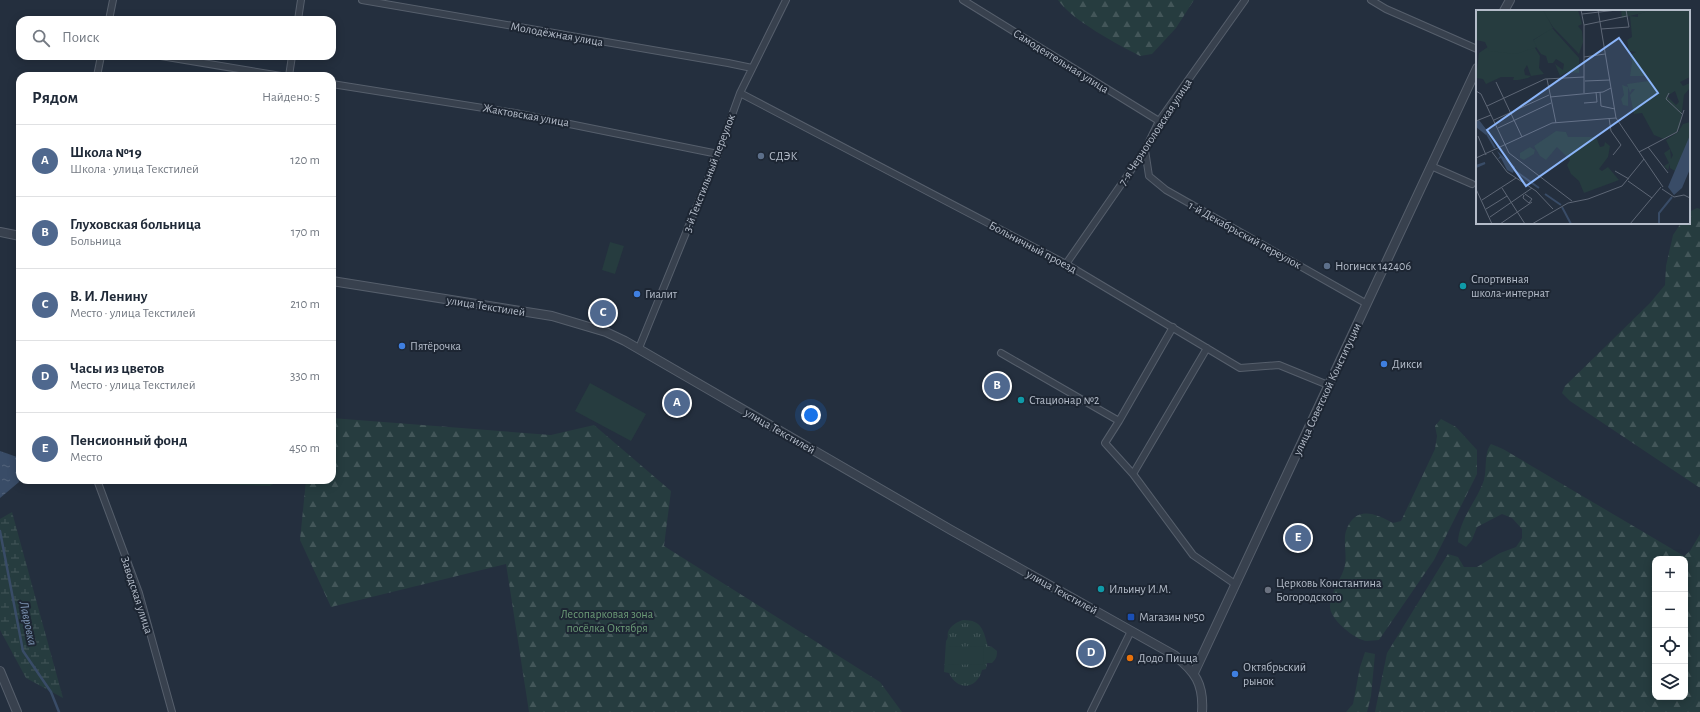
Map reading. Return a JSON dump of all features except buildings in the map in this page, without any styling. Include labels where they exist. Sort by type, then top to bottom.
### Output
[{"type":"street","points":[[109,16],[113,0]]},
{"type":"street","points":[[299,16],[301,0]]},
{"type":"street","name":"Молодёжная улица","points":[[362,0],[752,68]]},
{"type":"street","name":"3-й Текстильный переулок","points":[[639,348],[718,154],[740,93],[786,0]]},
{"type":"street","name":"Самодеятельная улица","points":[[963,0],[1159,121]]},
{"type":"street","name":"7-я Черноголовская улица","points":[[1066,264],[1145,150],[1159,121],[1245,0]]},
{"type":"street","points":[[1371,0],[1386,9],[1476,49]]},
{"type":"street","points":[[1505,10],[1510,0]]},
{"type":"street","points":[[98,72],[100,60]]},
{"type":"street","points":[[185,60],[257,72]]},
{"type":"street","points":[[290,72],[291,60]]},
{"type":"street","name":"улица Советской Конституции","points":[[1194,674],[1476,70]]},
{"type":"street","name":"Жактовская улица","points":[[336,85],[515,112],[718,154]]},
{"type":"street","name":"Больничный проезд","points":[[740,93],[1066,264],[1240,368],[1279,365],[1328,385]]},
{"type":"street","name":"1-й Декабрьский переулок","points":[[1145,150],[1149,176],[1166,190],[1367,304]]},
{"type":"street","points":[[1431,166],[1472,184]]},
{"type":"street","points":[[0,232],[16,235]]},
{"type":"street","name":"улица Текстилей","points":[[336,283],[552,316],[606,332],[639,348],[951,530],[1174,655],[1189,667],[1194,674]]},
{"type":"street","points":[[1173,327],[1105,443],[1133,474],[1193,555],[1235,584]]},
{"type":"street","points":[[1133,474],[1207,348]]},
{"type":"street","points":[[1001,353],[1119,421]]},
{"type":"street","name":"Заводская улица","points":[[98,484],[139,593],[172,712]]},
{"type":"street","points":[[1091,712],[1131,631]]},
{"type":"street","points":[[0,671],[17,712]]},
{"type":"street","points":[[1194,674],[1200,686],[1202,712]]},
{"type":"green space","points":[[1058,0],[1194,0],[1176,28],[1152,54],[1140,56],[1084,24]]},
{"type":"green space","points":[[1697,208],[1700,209],[1700,488],[1570,401],[1562,393],[1565,386],[1650,303],[1665,285],[1666,266],[1673,235],[1680,224],[1690,224],[1690,212]]},
{"type":"green space","points":[[610,242],[624,246],[615,274],[602,270]]},
{"type":"green space","points":[[590,383],[646,414],[631,441],[575,411]]},
{"type":"green space","name":"Лесопарковая зона посёлка Октября","points":[[336,418],[551,435],[594,425],[671,491],[664,546],[880,682],[902,712],[529,712],[506,564],[331,607],[300,540],[306,484],[336,484]]},
{"type":"green space","points":[[1441,419],[1456,427],[1477,450],[1477,474],[1434,560],[1379,640],[1362,640],[1343,628],[1333,616],[1330,605],[1332,594],[1344,570],[1346,556],[1346,531],[1350,523],[1360,514],[1373,514],[1393,523],[1401,521],[1435,449],[1437,436],[1435,426]]},
{"type":"green space","points":[[1491,444],[1503,449],[1684,556],[1690,551],[1700,534],[1700,712],[1375,712],[1387,653],[1448,554],[1458,557],[1464,567],[1477,567],[1500,553],[1516,547],[1522,538],[1522,529],[1512,518],[1502,514],[1477,527],[1472,540],[1466,547],[1458,542],[1459,534],[1465,518],[1484,480],[1487,451]]},
{"type":"green space","points":[[206,484],[273,484],[270,486]]},
{"type":"green space","points":[[12,512],[63,698],[26,678],[0,630],[0,519]]},
{"type":"green space","points":[[963,620],[978,624],[983,631],[988,646],[997,651],[993,662],[987,663],[986,669],[982,670],[976,681],[967,686],[957,683],[949,673],[944,672],[948,632],[954,624]]},
{"type":"green space","points":[[983,646],[984,664],[948,665],[948,647]]},
{"type":"green space","points":[[1365,652],[1375,654],[1371,696],[1367,712],[1346,712],[1353,704],[1360,667]]},
{"type":"water","points":[[0,451],[16,457],[17,484],[0,498]]},
{"type":"waterway","name":"Лавровка","points":[[0,531],[23,651],[51,692],[59,712]]},
{"type":"place","name":"СДЭК","points":[[761,156]]},
{"type":"place","name":"Ногинск 142406","points":[[1327,266]]},
{"type":"place","name":"Спортивная школа-интернат","points":[[1463,286]]},
{"type":"place","name":"Гиалит","points":[[637,294]]},
{"type":"place","name":"В. И. Ленину","points":[[603,313]]},
{"type":"place","name":"Пятёрочка","points":[[402,346]]},
{"type":"place","name":"Дикси","points":[[1384,364]]},
{"type":"place","name":"Глуховская больница","points":[[997,386]]},
{"type":"place","name":"Стационар №2","points":[[1021,400]]},
{"type":"place","name":"Школа №19","points":[[677,403]]},
{"type":"place","name":"Пенсионный фонд","points":[[1298,538]]},
{"type":"place","name":"Ильину И.М.","points":[[1101,589]]},
{"type":"place","name":"Церковь Константина Богородского","points":[[1268,590]]},
{"type":"place","name":"Магазин №50","points":[[1131,617]]},
{"type":"place","name":"Часы из цветов","points":[[1091,653]]},
{"type":"place","name":"Додо Пицца","points":[[1130,658]]},
{"type":"place","name":"Октябрьский рынок","points":[[1235,674]]}]
